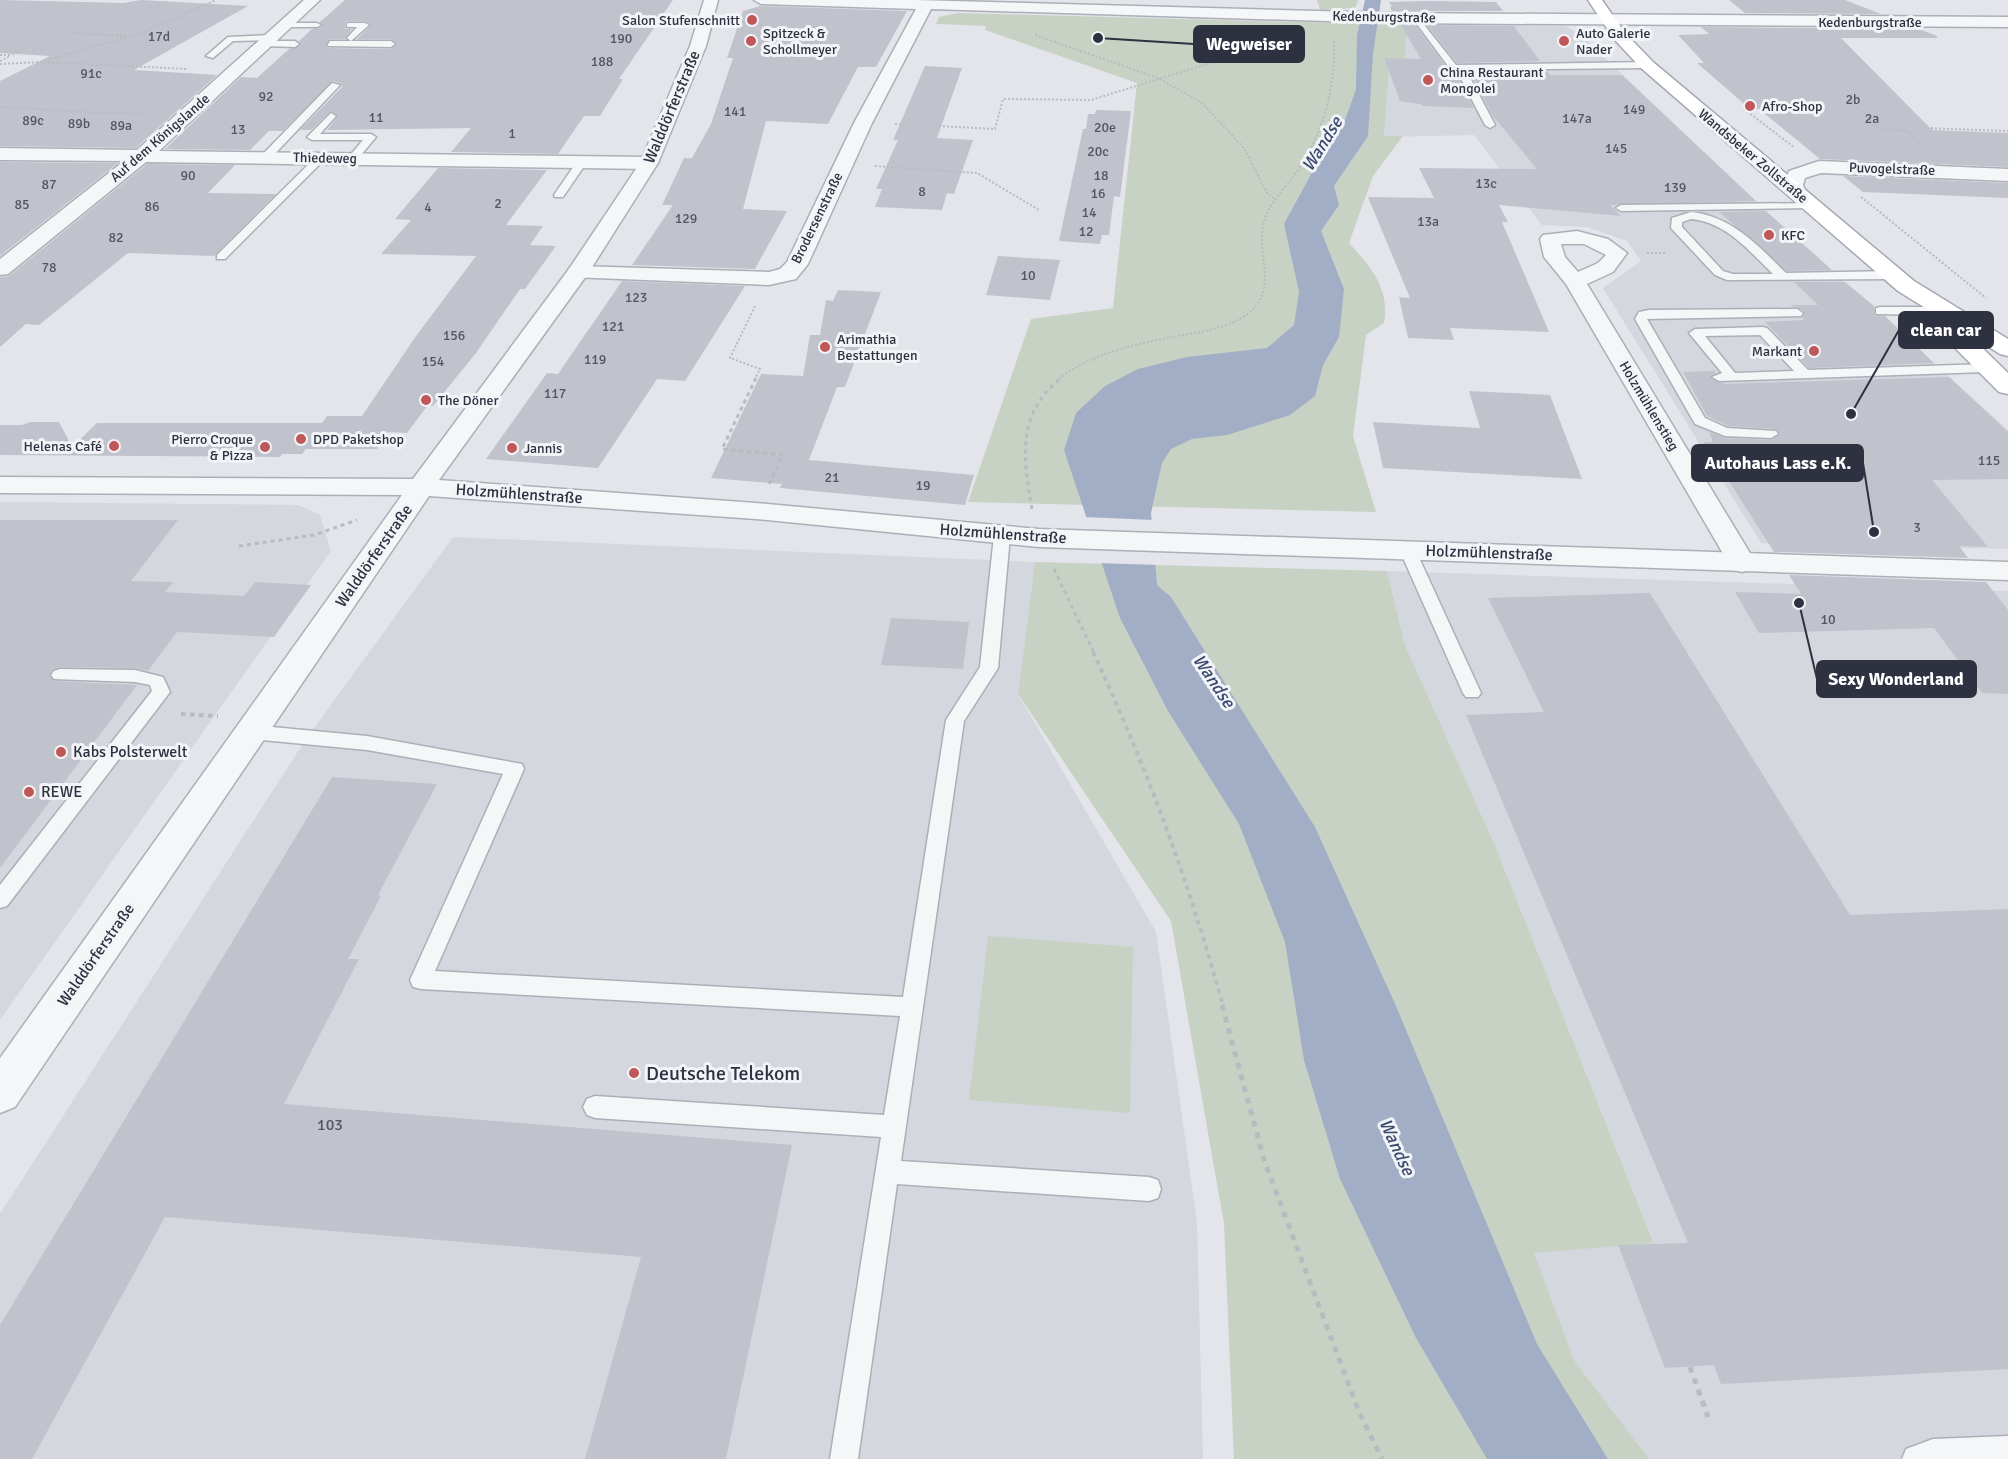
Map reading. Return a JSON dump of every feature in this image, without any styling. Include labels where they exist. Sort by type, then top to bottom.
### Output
[{"type":"main road","name":"Wandsbeker Zollstraße","points":[[1595,0],[1606,20],[1647,65],[1899,280],[1986,368],[2008,387]]},
{"type":"main road","name":"Wandsbeker Zollstraße","points":[[1899,280],[2008,349]]},
{"type":"street","name":"Auf dem Königslande","points":[[0,269],[143,155],[237,72],[313,0]]},
{"type":"street","name":"Walddörferstraße","points":[[0,1093],[421,487],[578,272],[649,163],[698,46],[711,0]]},
{"type":"street","name":"Kedenburgstraße","points":[[761,0],[925,6],[970,3],[1391,18],[1983,22],[2004,29]]},
{"type":"street","name":"Brodersenstraße","points":[[578,272],[769,279],[788,273],[797,264],[844,163],[925,6]]},
{"type":"street","name":"Thiedeweg","points":[[0,154],[649,163]]},
{"type":"street","name":"Puvogelstraße","points":[[1803,198],[1793,185],[1796,175],[1812,168],[2008,175]]},
{"type":"street","name":"Holzmühlenstieg","points":[[1617,253],[1604,244],[1587,237],[1567,236],[1550,239],[1550,248],[1558,263],[1575,281],[1742,563]]},
{"type":"street","points":[[1575,281],[1607,266],[1615,260],[1617,253]]},
{"type":"street","name":"Holzmühlenstraße","points":[[0,484],[421,487],[756,511],[1039,538],[2008,571]]},
{"type":"lane","points":[[1414,18],[1454,68],[1647,65]]},
{"type":"lane","points":[[287,25],[316,25]]},
{"type":"lane","points":[[350,25],[365,25],[351,38]]},
{"type":"lane","points":[[210,56],[231,39],[295,44]]},
{"type":"lane","points":[[330,44],[391,44]]},
{"type":"lane","points":[[1460,68],[1490,125]]},
{"type":"lane","points":[[266,157],[335,85]]},
{"type":"lane","points":[[331,116],[312,137],[372,136],[352,159]]},
{"type":"lane","points":[[279,184],[314,158]]},
{"type":"lane","points":[[221,257],[314,158]]},
{"type":"lane","points":[[559,195],[582,162]]},
{"type":"lane","points":[[1621,208],[1803,198]]},
{"type":"lane","points":[[1784,278],[1727,225],[1704,216],[1685,215],[1676,220],[1677,228],[1700,253],[1719,273],[1731,278],[1899,280]]},
{"type":"lane","points":[[1880,311],[1931,311]]},
{"type":"lane","points":[[1771,434],[1725,432],[1700,421],[1641,319],[1642,315],[1649,314],[1797,313]]},
{"type":"lane","points":[[1804,373],[1763,331],[1695,333],[1725,377],[1854,372],[1896,367],[1986,368]]},
{"type":"lane","points":[[844,1459],[955,720],[989,668],[1002,536]]},
{"type":"lane","points":[[1408,551],[1472,693]]},
{"type":"lane","points":[[0,900],[160,692],[157,681],[135,676],[60,675]]},
{"type":"lane","points":[[251,732],[367,743],[515,769],[421,980],[911,1007]]},
{"type":"lane","points":[[595,1107],[893,1127]]},
{"type":"lane","points":[[887,1172],[1149,1189]]},
{"type":"lane","points":[[1917,1459],[1933,1453],[2008,1450]]},
{"type":"path","points":[[42,62],[132,36],[216,0]]},
{"type":"path","points":[[72,33],[132,36]]},
{"type":"path","points":[[1029,33],[1158,78],[1202,103],[1244,148],[1267,193],[1276,200]]},
{"type":"path","points":[[1334,36],[1336,81],[1326,122],[1314,145],[1265,220],[1262,236],[1267,273],[1265,295],[1257,306],[1227,325],[1143,343],[1082,363],[1060,377],[1034,406],[1025,427],[1023,476],[1039,538],[1110,688],[1154,795],[1212,966],[1264,1160],[1359,1412],[1382,1459]]},
{"type":"path","points":[[939,126],[995,129],[1003,99],[1091,100],[1279,42]]},
{"type":"path","points":[[0,63],[21,50]]},
{"type":"path","points":[[0,55],[10,55]]},
{"type":"path","points":[[0,63],[42,62],[237,72]]},
{"type":"path","points":[[1849,99],[1879,129],[1908,130],[1949,172]]},
{"type":"path","points":[[0,107],[99,112],[193,111]]},
{"type":"path","points":[[1923,128],[2008,131]]},
{"type":"path","points":[[844,163],[977,173],[1038,210]]},
{"type":"path","points":[[1617,253],[1700,253]]},
{"type":"path","points":[[756,511],[783,455],[722,449],[760,369],[730,358],[769,279]]},
{"type":"path","points":[[239,546],[309,537],[339,529]]},
{"type":"path","points":[[185,715],[206,716]]},
{"type":"path","points":[[1690,1367],[1708,1417]]},
{"type":"shaded area","points":[[1317,0],[1358,0],[1355,8],[1320,10]]},
{"type":"shaded area","points":[[957,13],[1407,25],[1405,59],[1384,59],[1389,69],[1384,136],[1403,136],[1373,176],[1349,243],[1377,279],[1384,299],[1384,323],[1366,335],[1353,436],[1376,512],[968,502],[1031,319],[1113,308],[1137,83],[985,30],[986,26],[936,24],[939,17]]},
{"type":"shaded area","points":[[1407,25],[1565,26],[1581,35],[1767,212],[2008,430],[2008,549],[1761,543],[1603,288],[1641,261],[1627,241],[1587,227],[1542,225],[1474,135],[1384,137],[1389,69],[1384,59],[1405,59]]},
{"type":"shaded area","points":[[0,502],[298,505],[320,515],[331,551],[0,1020]]},
{"type":"shaded area","name":"Deutsche Telekom","points":[[453,537],[1035,562],[1018,694],[1156,932],[1197,1222],[1203,1459],[0,1459],[0,1214],[306,739]]},
{"type":"shaded area","points":[[1035,562],[1387,571],[1405,645],[1494,843],[1654,1243],[1534,1253],[1574,1360],[1649,1459],[1234,1459],[1224,1224],[1171,921],[1018,694]]},
{"type":"shaded area","points":[[1387,571],[2008,591],[2008,1459],[1649,1459],[1574,1360],[1533,1252],[1654,1242],[1494,843],[1405,645]]},
{"type":"shaded area","points":[[988,936],[1133,947],[1130,1113],[969,1100]]},
{"type":"water","name":"Wandse","points":[[1365,0],[1381,0],[1373,54],[1368,136],[1334,186],[1339,205],[1321,231],[1344,289],[1339,337],[1323,365],[1315,396],[1290,415],[1227,435],[1192,439],[1171,449],[1162,463],[1151,513],[1157,585],[1171,597],[1315,827],[1396,1006],[1537,1344],[1608,1459],[1487,1459],[1416,1338],[1340,1179],[1304,1060],[1285,942],[1239,824],[1168,711],[1120,618],[1064,450],[1076,413],[1105,386],[1138,369],[1187,357],[1267,348],[1294,325],[1299,292],[1284,224],[1315,167],[1343,126],[1356,89],[1357,35]]},
{"type":"pier","points":[[1083,517],[1154,520],[1158,565],[1097,563]]},
{"type":"building","points":[[0,0],[124,3],[141,0],[248,6],[134,70],[217,75],[136,148],[0,146],[0,81],[50,56],[0,53]]},
{"type":"building","points":[[345,0],[673,0],[619,79],[623,79],[600,116],[584,116],[558,154],[451,152],[471,128],[327,130],[338,116],[331,111],[311,130],[300,130],[342,87],[341,83],[333,81],[283,131],[269,131],[250,150],[165,149],[241,77],[257,78],[289,49],[300,46],[299,41],[312,29],[322,27],[320,22]],"holes":[[[345,21],[365,21],[371,25],[357,39],[391,39],[397,44],[391,49],[326,48],[330,39],[345,39],[352,29],[345,29]]]},
{"type":"building","points":[[1729,0],[1845,0],[1881,14],[1745,13]]},
{"type":"building","points":[[1389,2],[1496,2],[1503,11],[1392,11]]},
{"type":"building","points":[[760,6],[907,11],[876,67],[858,67],[828,124],[766,121],[743,209],[787,211],[755,269],[632,265],[673,205],[662,205],[684,158],[692,158],[711,124],[733,58],[727,58],[743,11]]},
{"type":"building","points":[[1401,25],[1415,25],[1449,71],[1456,73],[1474,108],[1423,106],[1400,101],[1384,58],[1421,59]]},
{"type":"building","points":[[1427,25],[1514,26],[1540,61],[1457,63]]},
{"type":"building","points":[[1701,27],[1919,29],[1937,36],[1937,38],[1841,38],[1932,130],[2008,133],[2008,167],[1820,159],[1759,109],[1750,109],[1697,63],[1704,63],[1678,35],[1709,34]]},
{"type":"building","points":[[925,66],[962,68],[937,138],[973,140],[954,194],[947,193],[942,210],[875,207],[882,189],[876,189],[898,140],[893,140]]},
{"type":"building","points":[[1547,71],[1550,75],[1622,75],[1756,201],[1610,205],[1621,216],[1499,205],[1508,222],[1502,222],[1549,332],[1450,328],[1454,340],[1408,338],[1399,297],[1410,298],[1368,197],[1434,198],[1419,168],[1537,169],[1492,115],[1470,72]]},
{"type":"building","points":[[1096,110],[1131,111],[1120,197],[1114,196],[1109,235],[1102,235],[1100,244],[1059,241],[1083,129],[1086,129],[1088,114],[1095,114]]},
{"type":"building","points":[[0,162],[118,163],[0,256]]},
{"type":"building","points":[[147,164],[235,165],[208,193],[276,194],[214,256],[128,253],[39,325],[26,324],[0,347],[0,277],[9,276]]},
{"type":"building","points":[[438,168],[547,170],[506,225],[543,226],[530,245],[556,246],[525,289],[520,289],[476,353],[433,406],[428,405],[407,433],[388,432],[377,449],[306,449],[302,454],[282,454],[280,457],[0,455],[0,425],[59,422],[72,447],[97,423],[322,423],[327,416],[362,416],[416,336],[476,256],[381,254],[411,220],[395,219]]},
{"type":"building","points":[[1843,176],[2008,183],[2008,198],[1863,192]]},
{"type":"building","name":"KFC","points":[[1766,211],[1832,270],[1787,271],[1719,212]]},
{"type":"building","points":[[998,256],[1060,260],[1050,300],[986,295]]},
{"type":"building","points":[[622,281],[745,286],[685,381],[657,379],[598,468],[486,459],[547,373],[558,374]]},
{"type":"building","points":[[1794,282],[1845,282],[1874,306],[1874,316],[1885,316],[1934,363],[1809,368],[1765,322],[1804,320],[1802,318],[1804,311],[1790,305],[1818,305]]},
{"type":"building","points":[[838,290],[881,292],[845,387],[837,387],[809,460],[974,475],[965,505],[780,488],[782,484],[711,478],[761,374],[803,376],[810,335],[820,335],[826,300],[833,301]]},
{"type":"building","points":[[1714,371],[1716,373],[1710,376],[1711,379],[1725,384],[1949,377],[2008,432],[2008,479],[1932,480],[1988,547],[1959,546],[1968,558],[1774,552],[1704,442],[1713,442],[1709,432],[1725,438],[1771,440],[1780,433],[1776,429],[1728,426],[1707,416],[1683,372]]},
{"type":"building","points":[[1469,391],[1550,395],[1582,479],[1383,468],[1373,422],[1480,428]]},
{"type":"building","points":[[0,520],[178,520],[131,581],[173,582],[165,592],[244,596],[255,582],[311,585],[274,637],[177,632],[148,671],[135,668],[60,667],[52,670],[49,675],[54,681],[137,685],[0,868]]},
{"type":"building","points":[[1789,575],[1986,582],[2008,610],[2008,694],[1982,693],[1934,628],[1759,633],[1735,592],[1801,594]]},
{"type":"building","points":[[1650,593],[1850,915],[2008,909],[2008,1369],[1721,1384],[1714,1365],[1665,1368],[1618,1245],[1688,1243],[1466,715],[1544,712],[1488,598]]},
{"type":"building","points":[[891,618],[969,622],[963,669],[881,665]]},
{"type":"building","points":[[332,777],[437,784],[378,895],[381,896],[348,959],[359,959],[284,1104],[792,1145],[726,1459],[585,1459],[641,1257],[165,1217],[32,1459],[0,1459],[0,1325]]},
{"type":"place","name":"Salon Stufenschnitt","points":[[752,20]]},
{"type":"place","name":"Wegweiser","points":[[1098,38]]},
{"type":"place","name":"Spitzeck & Schollmeyer","points":[[751,41]]},
{"type":"place","name":"Auto Galerie Nader","points":[[1564,41]]},
{"type":"place","name":"China Restaurant Mongolei","points":[[1428,80]]},
{"type":"place","name":"Afro-Shop","points":[[1750,106]]},
{"type":"place","name":"KFC","points":[[1769,235]]},
{"type":"place","name":"Arimathia Bestattungen","points":[[825,347]]},
{"type":"place","name":"Markant","points":[[1814,351]]},
{"type":"place","name":"The Döner","points":[[426,400]]},
{"type":"place","name":"clean car","points":[[1851,414]]},
{"type":"place","name":"DPD Paketshop","points":[[301,439]]},
{"type":"place","name":"Helenas Café","points":[[114,446]]},
{"type":"place","name":"Pierro Croque & Pizza","points":[[265,447]]},
{"type":"place","name":"Jannis","points":[[512,448]]},
{"type":"place","name":"Autohaus Lass e.K.","points":[[1874,532]]},
{"type":"place","name":"Sexy Wonderland","points":[[1799,603]]},
{"type":"place","name":"Kabs Polsterwelt","points":[[61,752]]},
{"type":"place","name":"REWE","points":[[29,792]]},
{"type":"place","name":"Deutsche Telekom","points":[[634,1073]]}]
